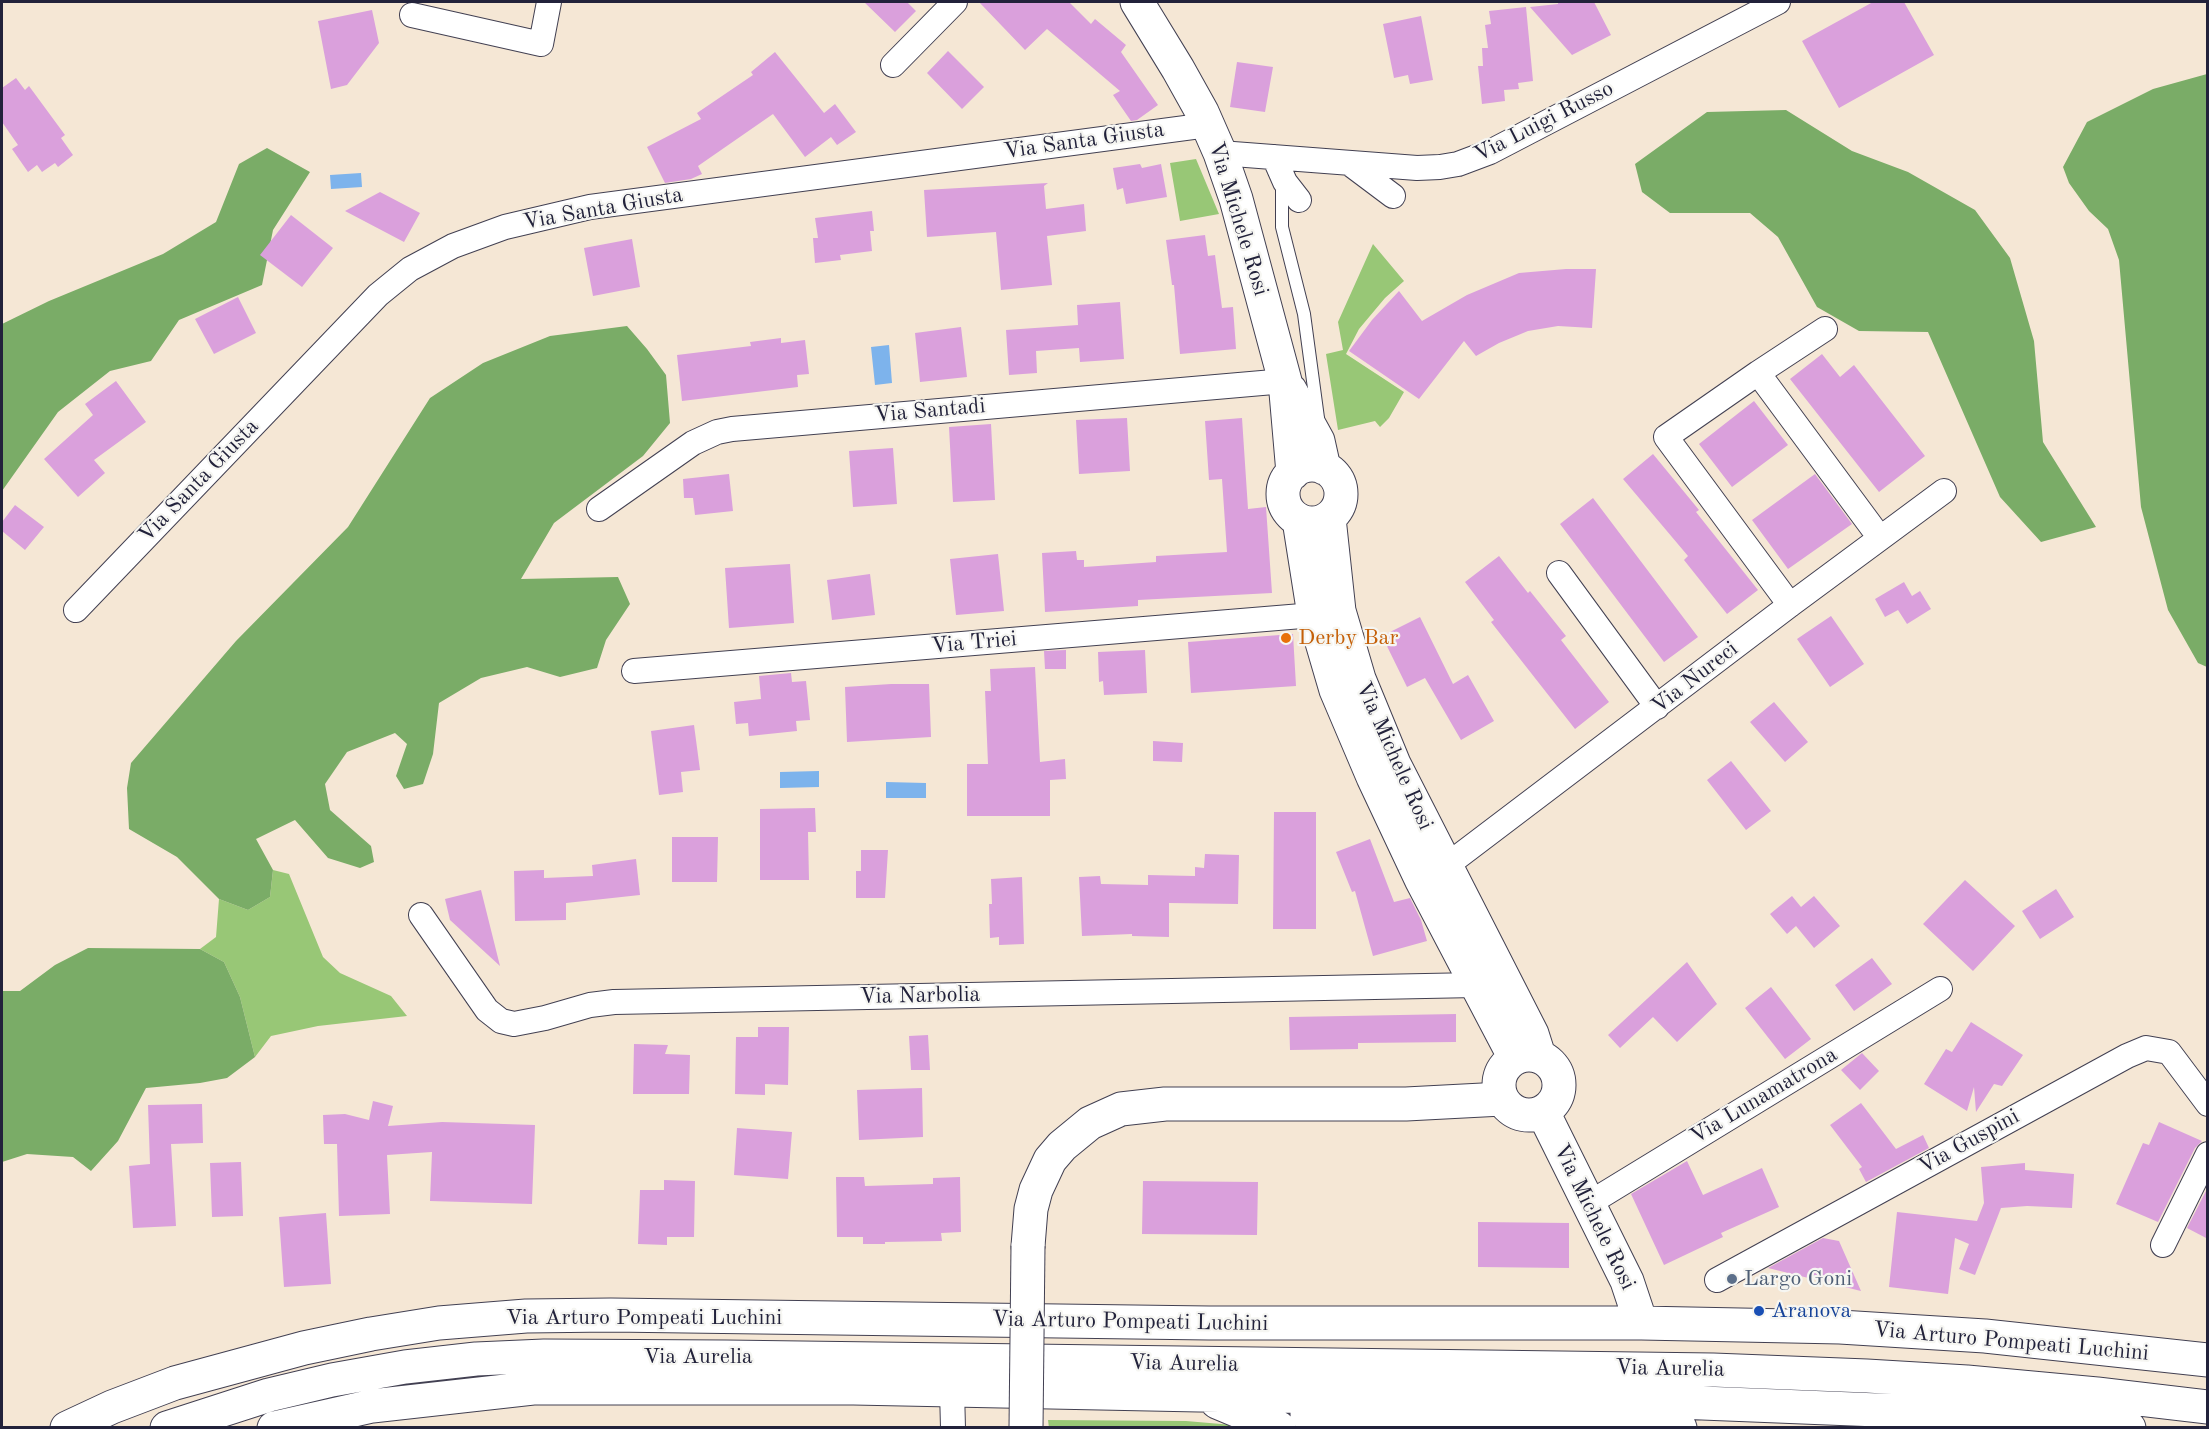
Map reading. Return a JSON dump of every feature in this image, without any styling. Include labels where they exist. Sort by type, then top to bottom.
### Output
[{"type":"main road","name":"Via Michele Rosi","points":[[1137,2],[1178,69],[1214,139],[1236,199],[1285,381],[1293,473],[1287,481],[1284,499],[1292,515],[1314,519],[1340,504],[1340,487],[1338,480],[1323,462],[1318,441],[1285,381]]},
{"type":"main road","points":[[1293,473],[1323,462]]},
{"type":"main road","name":"Via Michele Rosi","points":[[1314,519],[1314,615],[1336,690],[1420,879],[1476,985],[1527,1057]]},
{"type":"main road","name":"Via Michele Rosi","points":[[1314,519],[1359,680],[1394,764],[1532,1034],[1527,1057]]},
{"type":"main road","points":[[1527,1057],[1548,1061],[1559,1077],[1557,1098],[1543,1112],[1534,1116],[1515,1113],[1507,1107],[1499,1090],[1502,1071],[1527,1057]]},
{"type":"main road","points":[[1026,1428],[1028,1246],[1031,1209],[1036,1190],[1050,1160],[1062,1146],[1083,1129],[1105,1115],[1121,1110],[1165,1104],[1406,1104],[1502,1099]]},
{"type":"main road","name":"Via Michele Rosi","points":[[1543,1112],[1627,1281],[1641,1323]]},
{"type":"main road","name":"Via Arturo Pompeati Luchini","points":[[67,1428],[112,1407],[165,1387],[304,1348],[439,1323],[526,1316],[611,1315],[1209,1323],[1641,1323],[1987,1330],[2131,1347],[2208,1360]]},
{"type":"main road","name":"Via Aurelia","points":[[167,1428],[269,1395],[332,1380],[405,1367],[476,1359],[544,1356],[726,1356],[1086,1363],[1713,1370],[1967,1382],[2208,1407]]},
{"type":"main road","name":"Via Aurelia","points":[[274,1428],[372,1406],[533,1388],[952,1390],[1627,1400],[1976,1414],[2129,1428]]},
{"type":"main road","points":[[1199,1395],[1326,1417],[1487,1427],[1680,1428]]},
{"type":"main road","points":[[1199,1395],[1279,1428]]},
{"type":"street","points":[[412,15],[541,44],[549,2]]},
{"type":"street","points":[[892,65],[955,2]]},
{"type":"street","name":"Via Luigi Russo","points":[[1214,139],[1278,166],[1349,163],[1445,167],[1469,161],[1490,152],[1778,2]]},
{"type":"street","name":"Via Santa Giusta","points":[[76,610],[378,295],[410,269],[453,246],[505,227],[590,207],[1214,139]]},
{"type":"street","points":[[1349,163],[1393,196]]},
{"type":"street","points":[[1278,166],[1299,200]]},
{"type":"street","points":[[1790,605],[1666,437],[1825,329]]},
{"type":"street","points":[[1758,373],[1880,538]]},
{"type":"street","name":"Via Santadi","points":[[599,509],[687,447],[710,435],[732,429],[1285,381]]},
{"type":"street","name":"Via Nureci","points":[[1446,866],[1944,491]]},
{"type":"street","points":[[1559,573],[1657,707]]},
{"type":"street","name":"Via Triei","points":[[634,671],[1314,615]]},
{"type":"street","name":"Via Narbolia","points":[[421,915],[487,1010],[501,1021],[514,1024],[590,1005],[614,1002],[1476,985]]},
{"type":"street","name":"Via Lunamatrona","points":[[1588,1204],[1940,989]]},
{"type":"street","name":"Via Guspini","points":[[1717,1280],[2127,1056],[2146,1048],[2169,1052],[2208,1104]]},
{"type":"street","points":[[2163,1245],[2208,1154]]},
{"type":"street","points":[[952,1390],[953,1428]]},
{"type":"lane","points":[[1278,166],[1282,227],[1306,326],[1323,462]]},
{"type":"green space","points":[[2208,74],[2207,667],[2198,663],[2168,610],[2141,507],[2119,260],[2108,229],[2089,211],[2069,183],[2063,167],[2087,122],[2153,89]]},
{"type":"green space","points":[[1786,110],[1852,151],[1908,172],[1975,210],[2010,258],[2034,341],[2043,442],[2096,527],[2041,542],[2000,497],[1928,332],[1859,331],[1817,307],[1778,237],[1750,213],[1670,213],[1642,192],[1635,164],[1707,112]]},
{"type":"green space","points":[[267,148],[310,172],[273,230],[262,285],[179,320],[151,361],[110,371],[58,412],[2,491],[2,324],[49,301],[163,254],[216,222],[239,164]]},
{"type":"green space","points":[[1196,159],[1219,214],[1180,221],[1170,163]]},
{"type":"green space","points":[[1373,244],[1404,281],[1385,298],[1359,329],[1346,354],[1404,392],[1389,418],[1380,427],[1375,421],[1338,430],[1326,354],[1343,350],[1338,322]]},
{"type":"green space","points":[[627,326],[666,375],[670,423],[643,456],[554,523],[521,579],[618,577],[630,604],[606,640],[597,668],[560,677],[527,667],[481,678],[439,703],[433,754],[423,784],[404,789],[396,776],[407,744],[395,733],[347,752],[325,784],[330,810],[371,846],[374,862],[360,868],[328,858],[295,820],[256,839],[273,870],[270,897],[248,910],[219,899],[177,857],[129,829],[127,788],[131,763],[236,641],[348,527],[430,398],[483,363],[550,336]]},
{"type":"green space","points":[[273,870],[289,874],[323,957],[340,973],[391,996],[407,1016],[318,1026],[271,1036],[255,1057],[240,997],[224,962],[200,949],[216,937],[219,899],[248,910],[270,897]]},
{"type":"green space","points":[[88,948],[200,949],[224,962],[240,997],[255,1057],[227,1078],[146,1088],[118,1141],[91,1171],[73,1157],[27,1154],[2,1162],[2,991],[20,991],[55,965]]},
{"type":"green space","points":[[1048,1420],[1186,1421],[1256,1427],[1049,1428]]},
{"type":"water","points":[[361,173],[362,187],[331,189],[330,175]]},
{"type":"water","points":[[889,345],[892,383],[875,385],[871,347]]},
{"type":"water","points":[[819,771],[819,787],[780,788],[780,772]]},
{"type":"water","points":[[886,782],[926,783],[926,798],[886,798]]},
{"type":"building","points":[[864,2],[907,2],[916,11],[895,32]]},
{"type":"building","points":[[979,2],[1069,2],[1091,24],[1095,19],[1126,45],[1121,52],[1158,105],[1137,120],[1131,121],[1113,95],[1120,91],[1047,29],[1025,50]]},
{"type":"building","points":[[1558,2],[1594,2],[1611,35],[1572,55],[1530,7],[1558,4]]},
{"type":"building","points":[[1873,2],[1904,2],[1934,55],[1839,108],[1802,41]]},
{"type":"building","points":[[1526,7],[1533,81],[1518,83],[1519,89],[1504,90],[1505,101],[1482,104],[1478,66],[1483,66],[1482,48],[1488,48],[1485,25],[1491,24],[1489,11]]},
{"type":"building","points":[[372,10],[379,43],[347,85],[331,89],[318,21]]},
{"type":"building","points":[[1421,16],[1433,80],[1410,84],[1408,75],[1394,78],[1383,24]]},
{"type":"building","points":[[948,51],[984,87],[962,109],[927,73]]},
{"type":"building","points":[[775,52],[824,113],[835,104],[856,132],[837,145],[831,137],[805,157],[773,114],[698,166],[702,174],[691,179],[665,183],[647,147],[701,119],[697,113],[753,75],[751,72]]},
{"type":"building","points":[[1237,62],[1273,67],[1265,112],[1230,107]]},
{"type":"building","points":[[16,78],[25,90],[29,86],[65,135],[61,138],[73,155],[58,167],[55,163],[42,172],[37,165],[28,172],[12,149],[18,145],[2,122],[2,88]]},
{"type":"building","points":[[1140,164],[1142,168],[1161,164],[1167,197],[1126,204],[1123,188],[1117,190],[1113,168]]},
{"type":"building","points":[[1048,183],[1044,186],[1046,209],[1084,204],[1086,231],[1047,236],[1052,285],[1001,290],[996,232],[927,237],[924,190]]},
{"type":"building","points":[[380,192],[420,213],[404,242],[345,211]]},
{"type":"building","points":[[872,211],[874,231],[870,231],[872,251],[840,255],[841,260],[815,263],[813,238],[818,238],[815,218]]},
{"type":"building","points":[[291,215],[333,248],[302,287],[260,255]]},
{"type":"building","points":[[1205,235],[1208,256],[1215,255],[1222,308],[1233,307],[1236,349],[1180,354],[1174,285],[1172,285],[1166,240]]},
{"type":"building","points":[[632,239],[640,287],[593,296],[584,248]]},
{"type":"building","points":[[1596,269],[1592,328],[1558,326],[1528,331],[1476,356],[1464,341],[1419,399],[1349,351],[1372,320],[1399,291],[1422,321],[1467,295],[1519,273]]},
{"type":"building","points":[[238,297],[256,333],[214,354],[195,319]]},
{"type":"building","points":[[1120,302],[1124,359],[1080,362],[1079,348],[1036,351],[1037,373],[1009,375],[1006,330],[1078,325],[1077,305]]},
{"type":"building","points":[[961,327],[967,377],[920,382],[915,333]]},
{"type":"building","points":[[781,338],[781,343],[805,340],[809,374],[797,375],[798,387],[682,401],[677,355],[751,346],[750,342]]},
{"type":"building","points":[[1822,354],[1840,377],[1854,365],[1925,456],[1879,492],[1790,379]]},
{"type":"building","points":[[116,381],[146,422],[94,460],[105,473],[78,497],[44,459],[93,415],[85,404]]},
{"type":"building","points":[[1754,401],[1788,445],[1732,487],[1699,444]]},
{"type":"building","points":[[1127,418],[1130,471],[1079,474],[1076,420]]},
{"type":"building","points":[[1242,418],[1248,509],[1266,507],[1272,593],[1138,600],[1138,606],[1045,612],[1042,553],[1076,551],[1077,560],[1084,560],[1084,567],[1156,562],[1156,556],[1227,552],[1222,479],[1209,480],[1205,421]]},
{"type":"building","points":[[991,424],[995,500],[953,502],[949,427]]},
{"type":"building","points":[[893,448],[897,504],[853,507],[849,451]]},
{"type":"building","points":[[1653,454],[1699,510],[1696,512],[1758,590],[1727,614],[1684,560],[1688,556],[1623,479]]},
{"type":"building","points":[[729,474],[733,511],[695,515],[693,498],[684,498],[683,479]]},
{"type":"building","points":[[1815,474],[1852,524],[1788,569],[1752,520]]},
{"type":"building","points":[[1593,498],[1698,637],[1664,662],[1560,524]]},
{"type":"building","points":[[15,505],[44,527],[25,550],[2,531],[2,522]]},
{"type":"building","points":[[998,554],[1004,611],[956,615],[950,559]]},
{"type":"building","points":[[1499,556],[1566,636],[1561,640],[1609,702],[1575,729],[1491,622],[1494,620],[1465,582]]},
{"type":"building","points":[[790,564],[794,623],[729,628],[725,568]]},
{"type":"building","points":[[870,574],[875,615],[832,620],[827,580]]},
{"type":"building","points":[[1904,582],[1912,596],[1920,591],[1931,609],[1907,624],[1898,610],[1885,617],[1875,599]]},
{"type":"building","points":[[1831,616],[1864,664],[1830,687],[1797,639]]},
{"type":"building","points":[[1420,617],[1453,684],[1468,675],[1494,721],[1461,740],[1425,678],[1407,687],[1382,636]]},
{"type":"building","points":[[1293,634],[1296,686],[1191,693],[1188,642]]},
{"type":"building","points":[[1066,650],[1066,669],[1045,669],[1044,651]]},
{"type":"building","points":[[1145,650],[1147,693],[1104,695],[1103,681],[1099,682],[1098,652]]},
{"type":"building","points":[[1035,667],[1040,762],[1065,759],[1066,779],[1050,780],[1050,816],[967,816],[967,764],[988,764],[985,691],[991,691],[990,669]]},
{"type":"building","points":[[791,673],[792,682],[806,681],[810,720],[796,721],[797,731],[749,736],[748,723],[736,724],[734,702],[761,699],[759,676]]},
{"type":"building","points":[[929,684],[931,737],[847,742],[845,687]]},
{"type":"building","points":[[1774,702],[1808,742],[1785,762],[1750,722]]},
{"type":"building","points":[[694,725],[700,770],[681,772],[683,792],[659,795],[651,731]]},
{"type":"building","points":[[1153,741],[1183,743],[1182,762],[1153,761]]},
{"type":"building","points":[[1731,761],[1771,811],[1746,830],[1707,780]]},
{"type":"building","points":[[815,808],[816,832],[808,832],[809,880],[760,880],[760,809]]},
{"type":"building","points":[[1274,812],[1316,812],[1316,929],[1273,929]]},
{"type":"building","points":[[672,837],[718,837],[717,882],[672,882]]},
{"type":"building","points":[[1370,839],[1394,902],[1410,898],[1421,920],[1427,941],[1373,956],[1355,891],[1352,892],[1336,852]]},
{"type":"building","points":[[861,850],[888,850],[885,898],[856,898],[856,871],[861,871]]},
{"type":"building","points":[[1205,854],[1239,855],[1238,904],[1169,903],[1169,937],[1132,936],[1132,934],[1082,936],[1079,877],[1100,876],[1101,884],[1148,885],[1148,875],[1195,876],[1195,867],[1204,868]]},
{"type":"building","points":[[636,859],[640,895],[566,903],[566,920],[515,921],[514,871],[544,870],[544,878],[593,876],[592,865]]},
{"type":"building","points":[[1022,877],[1024,944],[999,945],[999,937],[990,938],[991,879]]},
{"type":"building","points":[[1965,880],[2015,926],[1973,971],[1923,924]]},
{"type":"building","points":[[2056,889],[2074,917],[2040,939],[2022,911]]},
{"type":"building","points":[[481,890],[500,966],[450,920],[445,899]]},
{"type":"building","points":[[1792,896],[1801,907],[1814,896],[1840,926],[1814,948],[1796,926],[1787,934],[1770,914]]},
{"type":"building","points":[[1872,958],[1892,984],[1854,1011],[1835,985]]},
{"type":"building","points":[[1687,962],[1717,1004],[1677,1042],[1653,1017],[1620,1048],[1608,1035]]},
{"type":"building","points":[[1771,987],[1811,1039],[1785,1059],[1745,1008]]},
{"type":"building","points":[[1456,1014],[1456,1042],[1358,1043],[1358,1049],[1290,1050],[1289,1017]]},
{"type":"building","points":[[1971,1022],[2023,1055],[2002,1086],[1994,1084],[1976,1112],[1974,1087],[1967,1111],[1924,1084],[1946,1049],[1952,1052]]},
{"type":"building","points":[[758,1027],[789,1027],[788,1085],[765,1084],[765,1095],[735,1094],[736,1037],[758,1037]]},
{"type":"building","points":[[928,1035],[930,1070],[911,1070],[909,1036]]},
{"type":"building","points":[[634,1044],[668,1045],[665,1054],[690,1055],[689,1094],[633,1094]]},
{"type":"building","points":[[1862,1053],[1879,1071],[1860,1090],[1841,1070]]},
{"type":"building","points":[[922,1088],[923,1137],[859,1140],[857,1090]]},
{"type":"building","points":[[373,1101],[393,1106],[388,1126],[442,1122],[535,1125],[532,1204],[430,1201],[432,1152],[387,1155],[390,1214],[339,1216],[337,1144],[324,1144],[323,1115],[345,1114],[369,1120]]},
{"type":"building","points":[[1861,1103],[1896,1149],[1923,1135],[1929,1148],[1866,1182],[1859,1169],[1862,1167],[1830,1125]]},
{"type":"building","points":[[202,1104],[203,1143],[171,1144],[176,1226],[133,1228],[129,1166],[150,1164],[148,1105]]},
{"type":"building","points":[[2159,1122],[2202,1141],[2195,1148],[2158,1222],[2116,1204],[2143,1143],[2149,1145]]},
{"type":"building","points":[[737,1128],[792,1132],[788,1179],[734,1175]]},
{"type":"building","points":[[1687,1161],[1703,1195],[1762,1168],[1779,1207],[1721,1233],[1723,1237],[1664,1265],[1631,1194]]},
{"type":"building","points":[[241,1162],[243,1216],[212,1217],[210,1163]]},
{"type":"building","points":[[2025,1163],[2025,1170],[2074,1174],[2072,1208],[2027,1206],[2001,1208],[1975,1275],[1959,1269],[1969,1244],[1955,1238],[1948,1294],[1889,1287],[1897,1212],[1977,1221],[1984,1203],[1981,1167]]},
{"type":"building","points":[[836,1177],[864,1177],[865,1186],[933,1184],[933,1178],[960,1177],[961,1232],[941,1233],[942,1241],[885,1242],[885,1244],[863,1244],[863,1237],[837,1237]]},
{"type":"building","points":[[664,1180],[695,1181],[694,1237],[667,1237],[667,1245],[638,1244],[640,1190],[664,1190]]},
{"type":"building","points":[[1143,1181],[1258,1182],[1257,1235],[1142,1234]]},
{"type":"building","points":[[2208,1187],[2208,1239],[2187,1228]]},
{"type":"building","points":[[326,1213],[331,1284],[284,1287],[279,1217]]},
{"type":"building","points":[[1478,1222],[1569,1223],[1569,1268],[1478,1267]]},
{"type":"building","points":[[1823,1238],[1839,1241],[1861,1291],[1768,1268]]},
{"type":"place","name":"Derby Bar","points":[[1286,638]]},
{"type":"place","name":"Largo Goni","points":[[1732,1279]]},
{"type":"place","name":"Aranova","points":[[1759,1311]]}]
